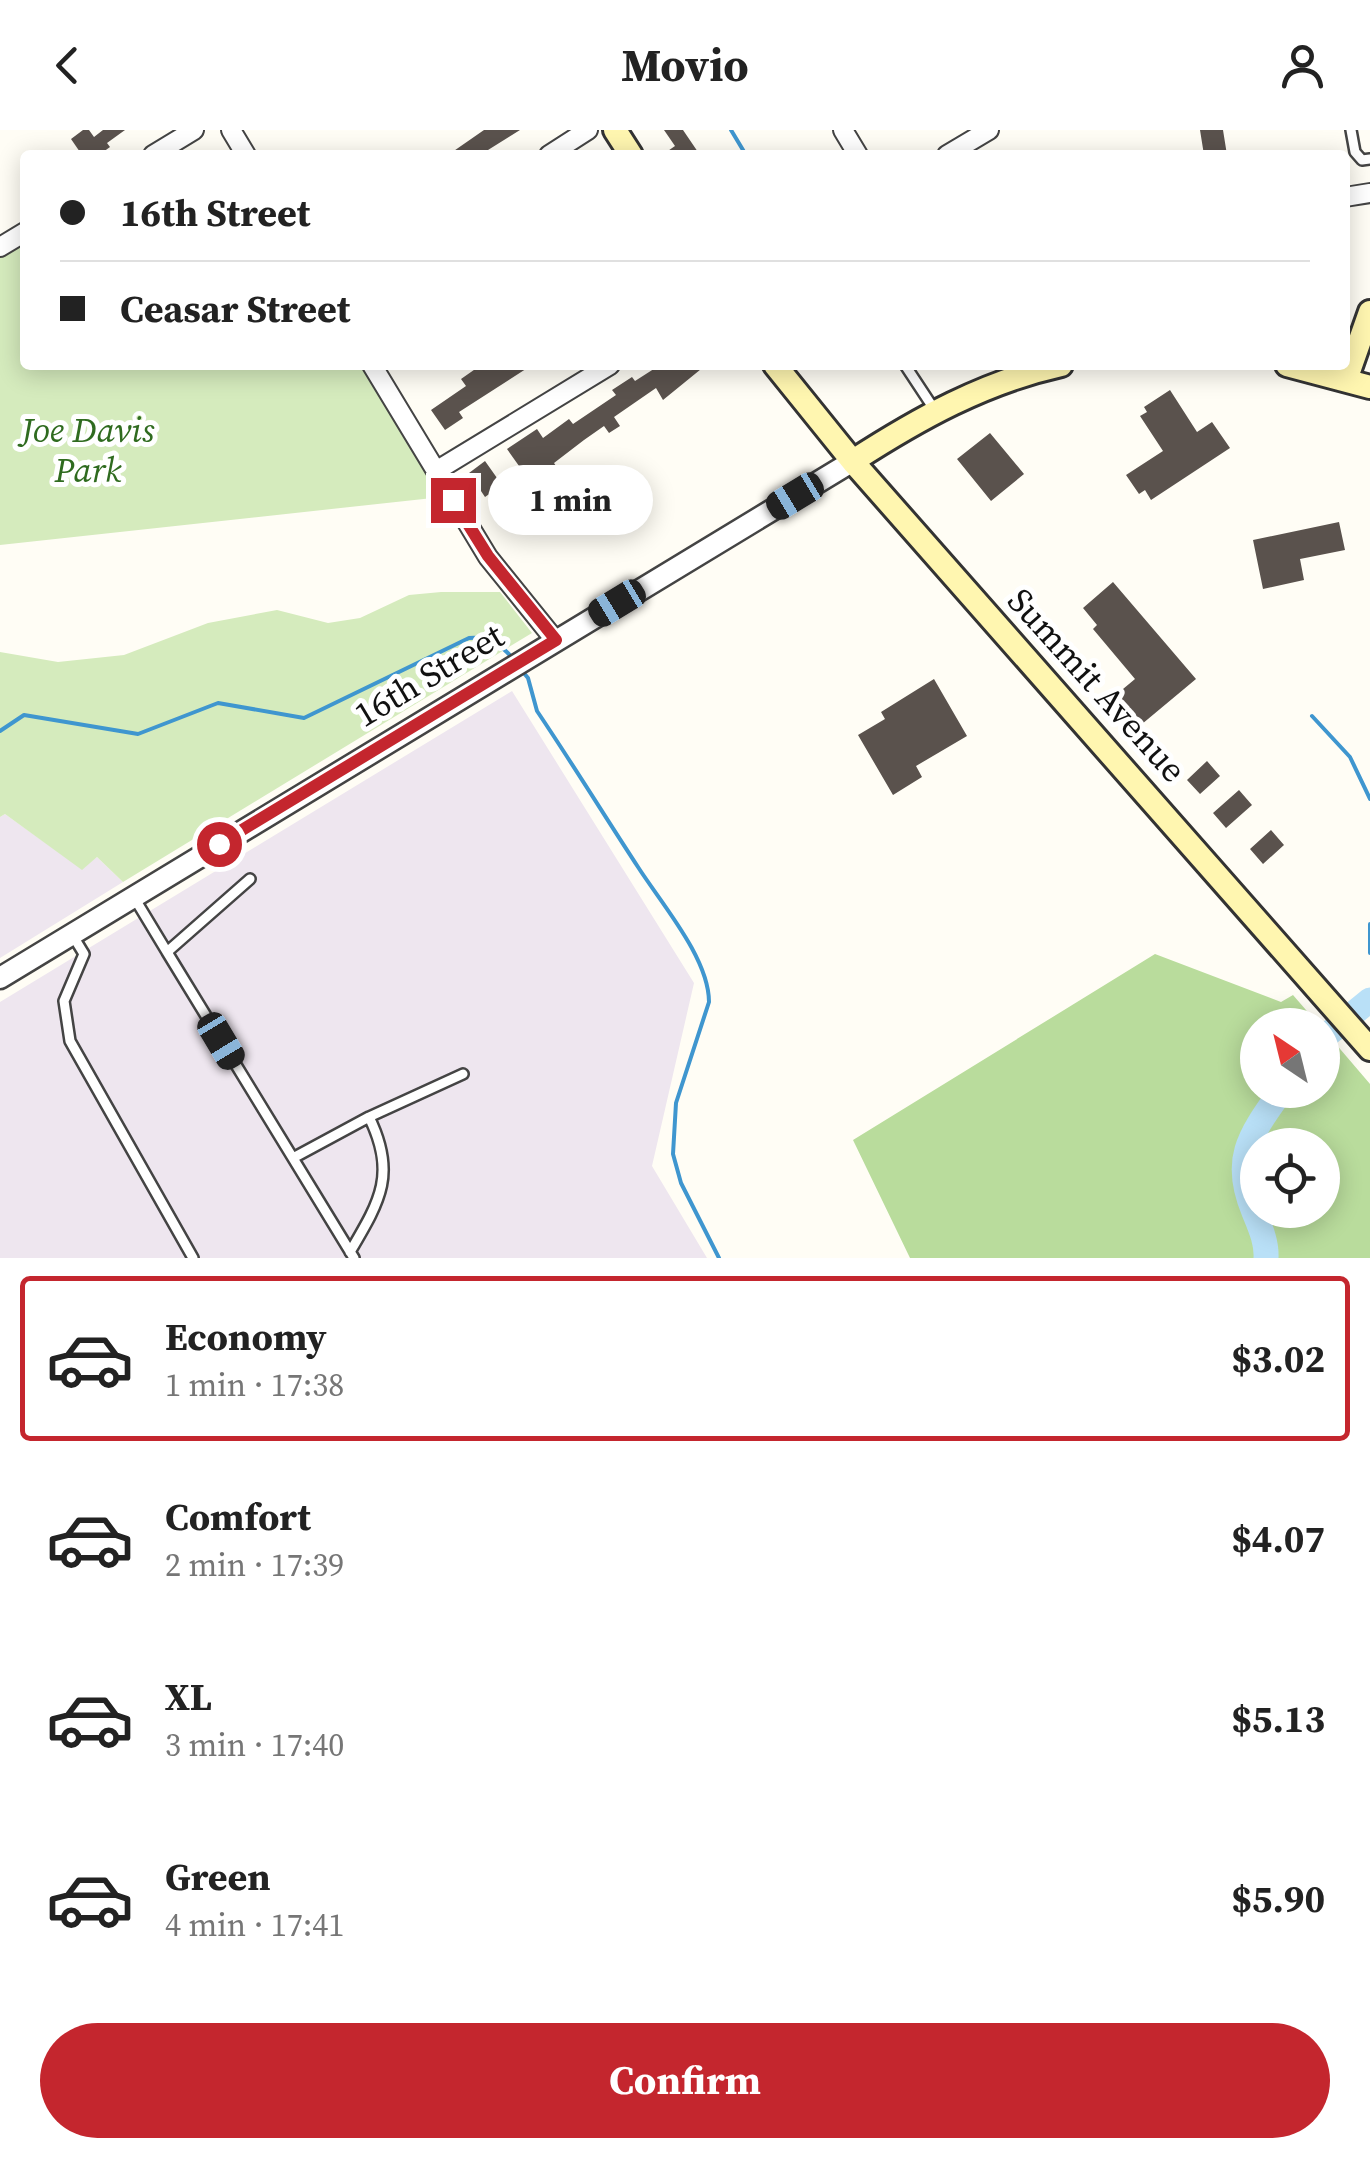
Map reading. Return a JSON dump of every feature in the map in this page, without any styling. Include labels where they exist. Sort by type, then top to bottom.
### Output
[{"type":"main road","points":[[1350,369],[1370,312]]},
{"type":"main road","name":"Summit Avenue","points":[[779,370],[853,462],[1367,1045]]},
{"type":"main road","name":"16th Street","points":[[853,462],[935,412],[998,384],[1044,370]]},
{"type":"main road","points":[[1307,370],[1370,387]]},
{"type":"main road","points":[[1346,380],[1350,370]]},
{"type":"street","points":[[161,150],[194,130]]},
{"type":"street","points":[[557,150],[588,130]]},
{"type":"street","points":[[955,150],[989,130]]},
{"type":"street","points":[[375,370],[488,556],[556,640]]},
{"type":"street","points":[[436,472],[602,370]]},
{"type":"street","name":"16th Street","points":[[0,978],[853,462]]},
{"type":"lane","points":[[1351,130],[1355,152],[1362,160],[1370,159]]},
{"type":"lane","points":[[909,370],[935,412]]},
{"type":"lane","points":[[168,952],[250,879]]},
{"type":"lane","points":[[134,896],[352,1255]]},
{"type":"lane","points":[[72,934],[84,954],[64,1001],[70,1040],[194,1258]]},
{"type":"lane","points":[[293,1158],[369,1116],[463,1074]]},
{"type":"lane","points":[[352,1255],[382,1191],[386,1168],[379,1136],[369,1116]]},
{"type":"shaded area","points":[[512,691],[694,983],[652,1166],[707,1258],[0,1258],[0,1002]]},
{"type":"shaded area","points":[[5,814],[82,869],[97,857],[123,882],[0,958],[0,817]]},
{"type":"green space","name":"Joe Davis Park","points":[[20,244],[20,370],[366,370],[442,497],[0,545],[0,257]]},
{"type":"green space","points":[[500,592],[532,633],[123,882],[97,857],[82,870],[5,814],[0,817],[0,652],[58,662],[124,655],[208,623],[277,610],[328,623],[360,618],[409,595]]},
{"type":"green space","points":[[1155,954],[1281,1002],[1293,995],[1304,1008],[1240,1008],[1240,1108],[1340,1108],[1340,1049],[1370,1084],[1370,1258],[910,1258],[853,1140]]},
{"type":"building","points":[[83,130],[89,130],[94,137],[103,130],[125,130],[107,143],[110,147],[106,150],[79,150],[71,139]]},
{"type":"building","points":[[484,130],[520,130],[488,150],[455,150]]},
{"type":"building","points":[[664,130],[683,130],[697,150],[669,150],[675,146]]},
{"type":"building","points":[[1200,130],[1223,130],[1226,150],[1203,150]]},
{"type":"building","points":[[474,370],[524,370],[459,412],[463,418],[445,430],[431,410],[466,386],[461,379]]},
{"type":"building","points":[[652,370],[700,370],[663,400],[656,388],[614,417],[620,426],[609,433],[604,426],[554,463],[562,475],[546,486],[533,467],[524,473],[507,449],[537,429],[543,438],[569,419],[573,424],[616,395],[612,390],[632,377],[635,381]]},
{"type":"building","points":[[1170,390],[1197,432],[1212,422],[1230,448],[1151,500],[1145,490],[1139,494],[1126,475],[1163,451],[1140,416],[1147,412],[1144,407]]},
{"type":"building","points":[[990,433],[1024,474],[991,501],[957,459]]},
{"type":"building","points":[[485,461],[502,485],[485,497],[469,473]]},
{"type":"building","points":[[1339,522],[1345,550],[1300,559],[1304,580],[1263,589],[1253,540]]},
{"type":"building","points":[[1113,582],[1196,679],[1142,724],[1117,694],[1135,679],[1093,629],[1097,625],[1083,608]]},
{"type":"building","points":[[934,679],[967,736],[916,766],[922,777],[893,795],[858,735],[885,719],[881,712]]},
{"type":"building","points":[[1207,761],[1220,776],[1200,794],[1187,780]]},
{"type":"building","points":[[1239,790],[1252,805],[1226,828],[1213,813]]},
{"type":"building","points":[[1271,830],[1284,845],[1263,864],[1250,849]]},
{"type":"waterway","points":[[731,130],[743,150]]},
{"type":"waterway","points":[[0,731],[24,715],[138,734],[218,703],[304,718],[469,638],[494,643],[514,660]]},
{"type":"waterway","points":[[523,672],[537,711],[701,967],[709,1002],[676,1103],[673,1154],[681,1183],[719,1258]]},
{"type":"waterway","points":[[1312,716],[1350,757],[1370,799]]},
{"type":"waterway","points":[[1370,924],[1370,953]]},
{"type":"waterway","points":[[1340,1024],[1370,1000]]},
{"type":"waterway","points":[[1266,1258],[1263,1235],[1244,1176],[1248,1147],[1269,1108]]},
{"type":"route","points":[[219,844],[556,640],[488,556],[453,500]]}]
